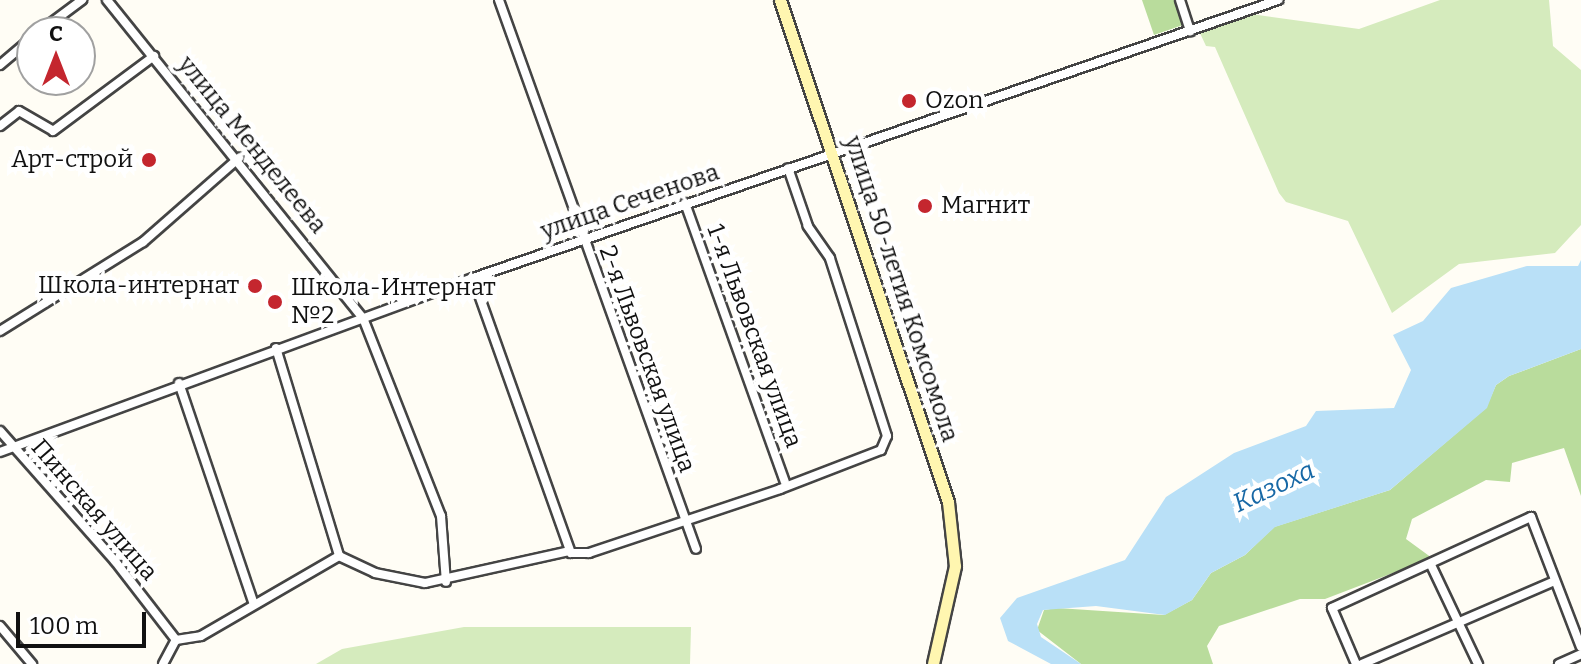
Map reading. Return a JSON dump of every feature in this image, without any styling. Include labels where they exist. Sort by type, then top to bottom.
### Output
[{"type":"main road","name":"улица 50-летия Комсомола","points":[[780,0],[948,502],[954,552],[951,596],[933,664]]},
{"type":"street","points":[[60,16],[82,0]]},
{"type":"street","name":"улица Менделеева","points":[[107,0],[239,158],[363,318],[441,516],[446,582]]},
{"type":"street","name":"2-я Львовская улица","points":[[499,0],[696,549]]},
{"type":"street","points":[[1180,0],[1190,31]]},
{"type":"street","name":"улица Сеченова","points":[[0,452],[12,444],[583,239],[1278,0]]},
{"type":"street","points":[[0,65],[16,52]]},
{"type":"street","points":[[0,126],[19,111],[53,131],[154,56]]},
{"type":"street","points":[[0,331],[143,242],[239,158]]},
{"type":"street","points":[[339,556],[393,579],[446,582],[567,549],[589,553],[684,522],[887,444],[830,258],[808,226],[788,168]]},
{"type":"street","name":"1-я Львовская улица","points":[[685,203],[785,482]]},
{"type":"street","points":[[473,278],[567,549]]},
{"type":"street","points":[[276,348],[339,556]]},
{"type":"street","points":[[179,383],[253,602]]},
{"type":"street","name":"Пинская улица","points":[[0,431],[176,640]]},
{"type":"street","points":[[1356,664],[1332,608],[1531,517],[1581,647]]},
{"type":"street","points":[[163,664],[176,640],[201,636],[253,602],[339,556]]},
{"type":"street","points":[[1431,565],[1478,664]]},
{"type":"street","points":[[1362,664],[1460,625],[1555,581]]},
{"type":"street","points":[[0,626],[32,664]]},
{"type":"street","points":[[1559,664],[1581,654]]},
{"type":"green space","points":[[1142,0],[1175,0],[1183,25],[1154,35]]},
{"type":"green space","points":[[1440,0],[1549,0],[1553,46],[1581,70],[1581,225],[1555,253],[1459,264],[1392,313],[1348,221],[1286,202],[1279,193],[1215,47],[1206,46],[1199,31],[1251,14],[1359,29]]},
{"type":"green space","points":[[1581,349],[1581,496],[1564,448],[1512,463],[1510,482],[1486,480],[1412,519],[1406,539],[1432,558],[1325,599],[1300,599],[1219,626],[1207,646],[1213,664],[1081,664],[1037,630],[1044,610],[1057,608],[1164,615],[1192,600],[1211,573],[1245,555],[1274,527],[1390,490],[1486,408],[1496,385],[1509,376]]},
{"type":"green space","points":[[464,627],[691,627],[690,664],[316,664],[342,649]]},
{"type":"water","name":"Казоха","points":[[1581,260],[1581,349],[1509,376],[1496,385],[1487,408],[1390,490],[1275,527],[1245,555],[1211,573],[1192,600],[1165,615],[1096,606],[1043,610],[1037,624],[1041,637],[1081,664],[1051,664],[1008,641],[1000,618],[1017,598],[1125,560],[1166,497],[1234,453],[1306,426],[1316,411],[1394,408],[1411,370],[1393,335],[1423,321],[1451,288],[1527,266],[1578,266]]},
{"type":"place","name":"Ozon","points":[[909,101]]},
{"type":"place","name":"Арт-строй","points":[[149,160]]},
{"type":"place","name":"Магнит","points":[[925,206]]},
{"type":"place","name":"Школа-интернат","points":[[255,286]]},
{"type":"place","name":"Школа-Интернат №2","points":[[275,302]]}]
